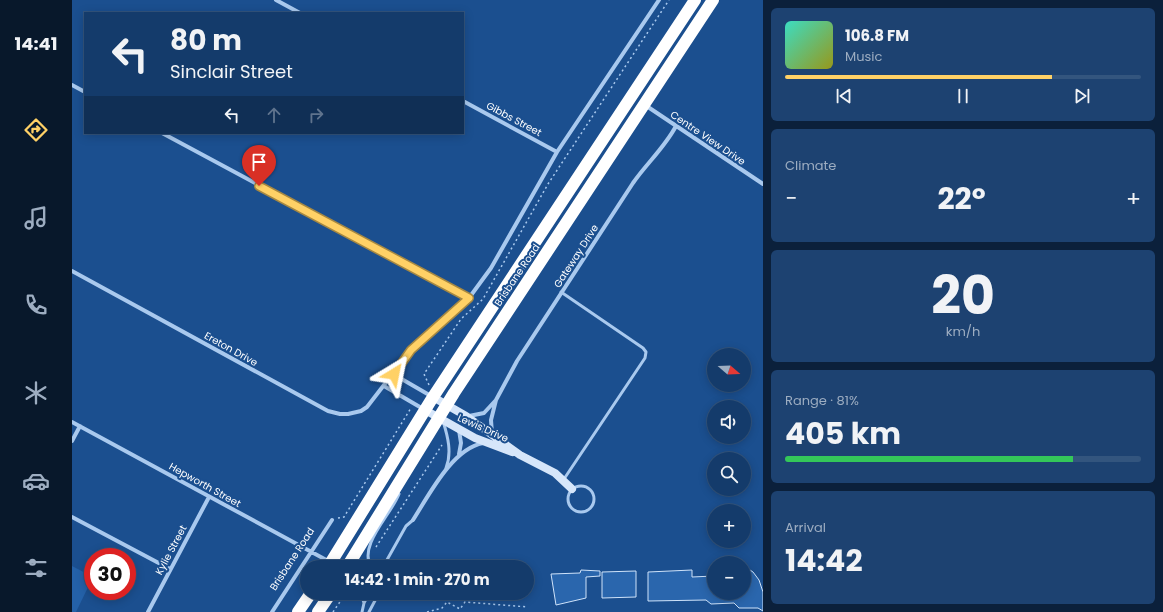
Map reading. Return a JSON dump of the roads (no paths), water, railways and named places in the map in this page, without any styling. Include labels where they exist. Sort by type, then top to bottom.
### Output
[{"type":"highway","name":"Brisbane Road","points":[[332,560],[433,397],[695,0]]},
{"type":"highway","name":"Brisbane Road","points":[[351,560],[440,419],[446,405],[713,0]]},
{"type":"highway","points":[[298,612],[306,600]]},
{"type":"highway","points":[[324,610],[328,600]]},
{"type":"street","points":[[276,0],[298,12]]},
{"type":"street","points":[[425,410],[384,386],[411,350],[469,298],[491,268],[557,152],[659,0]]},
{"type":"street","points":[[72,85],[84,91]]},
{"type":"street","name":"Gibbs Street","points":[[464,102],[557,152]]},
{"type":"street","name":"Centre View Drive","points":[[644,105],[763,184]]},
{"type":"street","name":"Gateway Drive","points":[[492,434],[491,420],[496,400],[517,361],[633,183],[652,158],[665,145],[676,126]]},
{"type":"street","points":[[164,134],[469,298]]},
{"type":"street","name":"Ereton Drive","points":[[72,271],[328,411],[340,414],[361,411],[372,402],[384,386]]},
{"type":"street","points":[[394,374],[433,397]]},
{"type":"street","name":"Lewis Drive","points":[[433,397],[466,416],[520,455]]},
{"type":"street","name":"Gateway Drive","points":[[466,416],[475,416],[484,413],[496,400]]},
{"type":"street","name":"Lewis Drive","points":[[425,410],[485,442],[520,455],[555,473],[572,489]]},
{"type":"street","name":"Hepworth Street","points":[[72,422],[311,552],[322,560]]},
{"type":"street","points":[[72,441],[80,426]]},
{"type":"street","points":[[458,455],[461,443],[459,429]]},
{"type":"street","points":[[413,520],[443,474],[458,455],[474,444],[485,442]]},
{"type":"street","name":"Kylie Street","points":[[148,612],[209,497]]},
{"type":"street","points":[[72,517],[170,570]]},
{"type":"street","name":"Brisbane Road","points":[[272,612],[332,520]]},
{"type":"lane","points":[[562,292],[643,348],[646,352],[645,358],[562,480]]},
{"type":"lane","points":[[440,419],[448,442],[448,460],[443,474]]},
{"type":"lane","points":[[368,560],[367,554],[370,543],[394,505],[404,476]]},
{"type":"lane","points":[[583,486],[590,489],[594,498],[589,510],[581,513],[572,509],[568,499],[572,489],[583,486]]},
{"type":"lane","points":[[387,560],[406,526],[413,520]]},
{"type":"lane","points":[[362,612],[366,600]]},
{"type":"lane","points":[[368,612],[375,600]]}]
